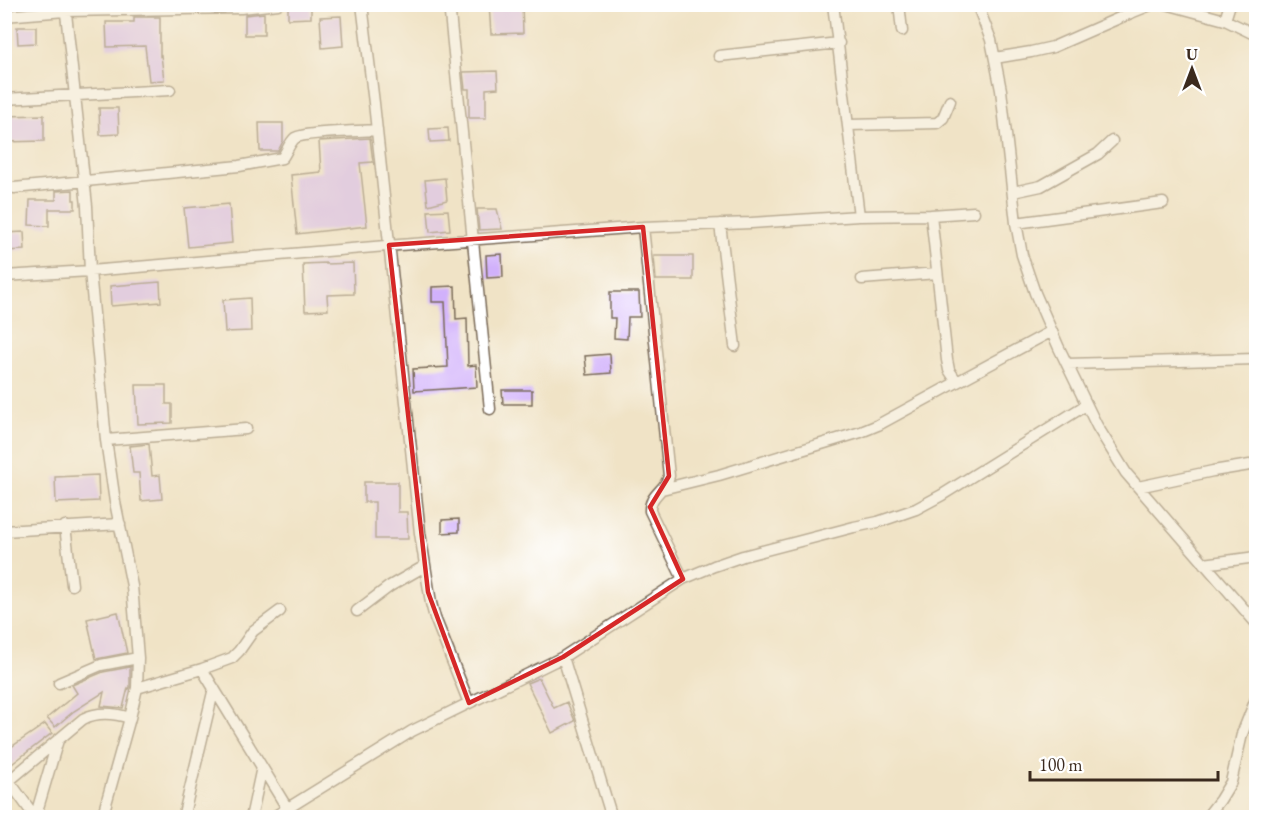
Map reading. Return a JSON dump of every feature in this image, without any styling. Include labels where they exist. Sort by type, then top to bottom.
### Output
[{"type":"street","points":[[4,16],[65,8],[240,8],[278,4]]},
{"type":"street","points":[[362,4],[428,592],[435,618],[469,703]]},
{"type":"street","points":[[449,4],[490,409]]},
{"type":"street","points":[[833,4],[859,216]]},
{"type":"street","points":[[899,4],[902,31]]},
{"type":"street","points":[[977,4],[991,40],[995,58],[1020,248],[1029,279],[1052,331],[1086,405],[1126,473],[1257,623]]},
{"type":"street","points":[[995,58],[1053,47],[1153,4]]},
{"type":"street","points":[[1166,4],[1225,20],[1257,35]]},
{"type":"street","points":[[1225,20],[1230,4]]},
{"type":"street","points":[[65,8],[87,206],[90,271],[106,440],[115,502],[132,585],[138,658],[137,688],[102,818]]},
{"type":"street","points":[[719,56],[838,43]]},
{"type":"street","points":[[4,99],[170,90]]},
{"type":"street","points":[[849,126],[937,123],[943,118],[950,101]]},
{"type":"street","points":[[14,188],[239,166],[282,158],[294,139],[299,137],[377,130]]},
{"type":"street","points":[[1013,192],[1041,186],[1098,154],[1112,141]]},
{"type":"street","points":[[1016,223],[1163,203]]},
{"type":"street","points":[[4,276],[643,227],[974,212]]},
{"type":"street","points":[[931,215],[948,366],[957,382]]},
{"type":"street","points":[[720,224],[735,346]]},
{"type":"street","points":[[643,227],[668,470],[668,480],[651,501],[650,511],[683,579]]},
{"type":"street","points":[[862,279],[937,273]]},
{"type":"street","points":[[662,489],[719,475],[861,432],[1052,331]]},
{"type":"street","points":[[1067,364],[1257,359]]},
{"type":"street","points":[[272,818],[412,731],[563,657],[683,579],[743,556],[878,522],[916,509],[1086,405]]},
{"type":"street","points":[[106,440],[246,429]]},
{"type":"street","points":[[1138,487],[1257,464]]},
{"type":"street","points":[[4,531],[120,524]]},
{"type":"street","points":[[65,526],[72,585]]},
{"type":"street","points":[[1204,564],[1257,557]]},
{"type":"street","points":[[357,611],[390,586],[425,566]]},
{"type":"street","points":[[137,688],[232,658],[253,631],[280,611]]},
{"type":"street","points":[[563,657],[612,818]]},
{"type":"street","points":[[59,683],[101,665],[138,658]]},
{"type":"street","points":[[202,669],[287,808]]},
{"type":"street","points":[[183,818],[214,688]]},
{"type":"street","points":[[1206,818],[1231,782],[1242,734],[1257,699]]},
{"type":"street","points":[[35,817],[7,783],[83,720],[96,714],[116,714],[130,718]]},
{"type":"street","points":[[35,817],[58,740]]},
{"type":"street","points":[[251,818],[262,767]]},
{"type":"highlighted area","points":[[643,227],[669,476],[650,507],[683,579],[563,657],[469,703],[428,592],[389,245]]},
{"type":"building","points":[[288,4],[305,4],[305,7],[311,7],[311,18],[288,19]]},
{"type":"building","points":[[489,4],[522,4],[523,33],[491,34]]},
{"type":"building","points":[[264,13],[264,35],[245,35],[245,15]]},
{"type":"building","points":[[341,16],[343,46],[322,48],[320,17]]},
{"type":"building","points":[[134,17],[160,17],[160,56],[164,80],[149,81],[145,46],[107,47],[106,22],[134,22]]},
{"type":"building","points":[[17,27],[36,27],[36,43],[18,44]]},
{"type":"building","points":[[497,71],[498,88],[486,89],[486,118],[469,118],[469,89],[465,89],[463,72]]},
{"type":"building","points":[[99,108],[118,108],[119,134],[100,135]]},
{"type":"building","points":[[44,115],[44,141],[4,142],[4,116]]},
{"type":"building","points":[[259,123],[283,123],[283,141],[278,151],[260,151]]},
{"type":"building","points":[[448,128],[449,141],[430,142],[429,129]]},
{"type":"building","points":[[370,138],[373,162],[360,163],[367,226],[297,234],[291,175],[321,172],[319,141]]},
{"type":"building","points":[[445,178],[447,200],[428,205],[425,180]]},
{"type":"building","points":[[73,190],[75,209],[49,209],[49,226],[29,225],[30,200],[56,200],[56,191]]},
{"type":"building","points":[[229,204],[232,243],[188,247],[184,208]]},
{"type":"building","points":[[477,209],[497,209],[502,229],[479,230]]},
{"type":"building","points":[[448,210],[450,230],[430,232],[428,211]]},
{"type":"building","points":[[24,232],[25,250],[4,251],[4,233]]},
{"type":"building","points":[[502,254],[503,277],[487,278],[486,255]]},
{"type":"building","points":[[654,256],[693,256],[693,280],[656,280]]},
{"type":"building","points":[[353,263],[354,294],[327,295],[328,310],[305,311],[303,264]]},
{"type":"building","points":[[160,282],[161,302],[111,306],[110,286]]},
{"type":"building","points":[[455,286],[456,319],[467,318],[468,366],[476,365],[477,387],[414,391],[413,369],[448,367],[445,302],[432,302],[432,287]]},
{"type":"building","points":[[610,292],[639,292],[640,317],[628,317],[627,339],[614,338],[615,318],[610,318]]},
{"type":"building","points":[[250,298],[251,331],[225,332],[223,300]]},
{"type":"building","points":[[610,354],[611,373],[587,375],[585,356]]},
{"type":"building","points":[[136,385],[166,385],[166,404],[172,404],[172,423],[138,424]]},
{"type":"building","points":[[502,390],[532,390],[532,404],[503,404]]},
{"type":"building","points":[[149,444],[152,476],[160,475],[162,499],[141,501],[139,473],[133,473],[130,446]]},
{"type":"building","points":[[98,475],[99,501],[56,503],[55,477]]},
{"type":"building","points":[[364,482],[398,482],[398,512],[407,512],[408,539],[375,539],[375,502],[364,502]]},
{"type":"building","points":[[459,519],[459,532],[442,533],[442,520]]},
{"type":"building","points":[[118,612],[127,653],[96,659],[87,619]]},
{"type":"building","points":[[130,667],[130,687],[123,708],[101,706],[104,692],[74,711],[55,727],[47,718],[77,693],[72,685],[103,672]]},
{"type":"building","points":[[539,678],[554,708],[567,702],[575,721],[552,733],[527,683]]},
{"type":"building","points":[[45,724],[52,733],[8,767],[4,761],[4,752]]}]
